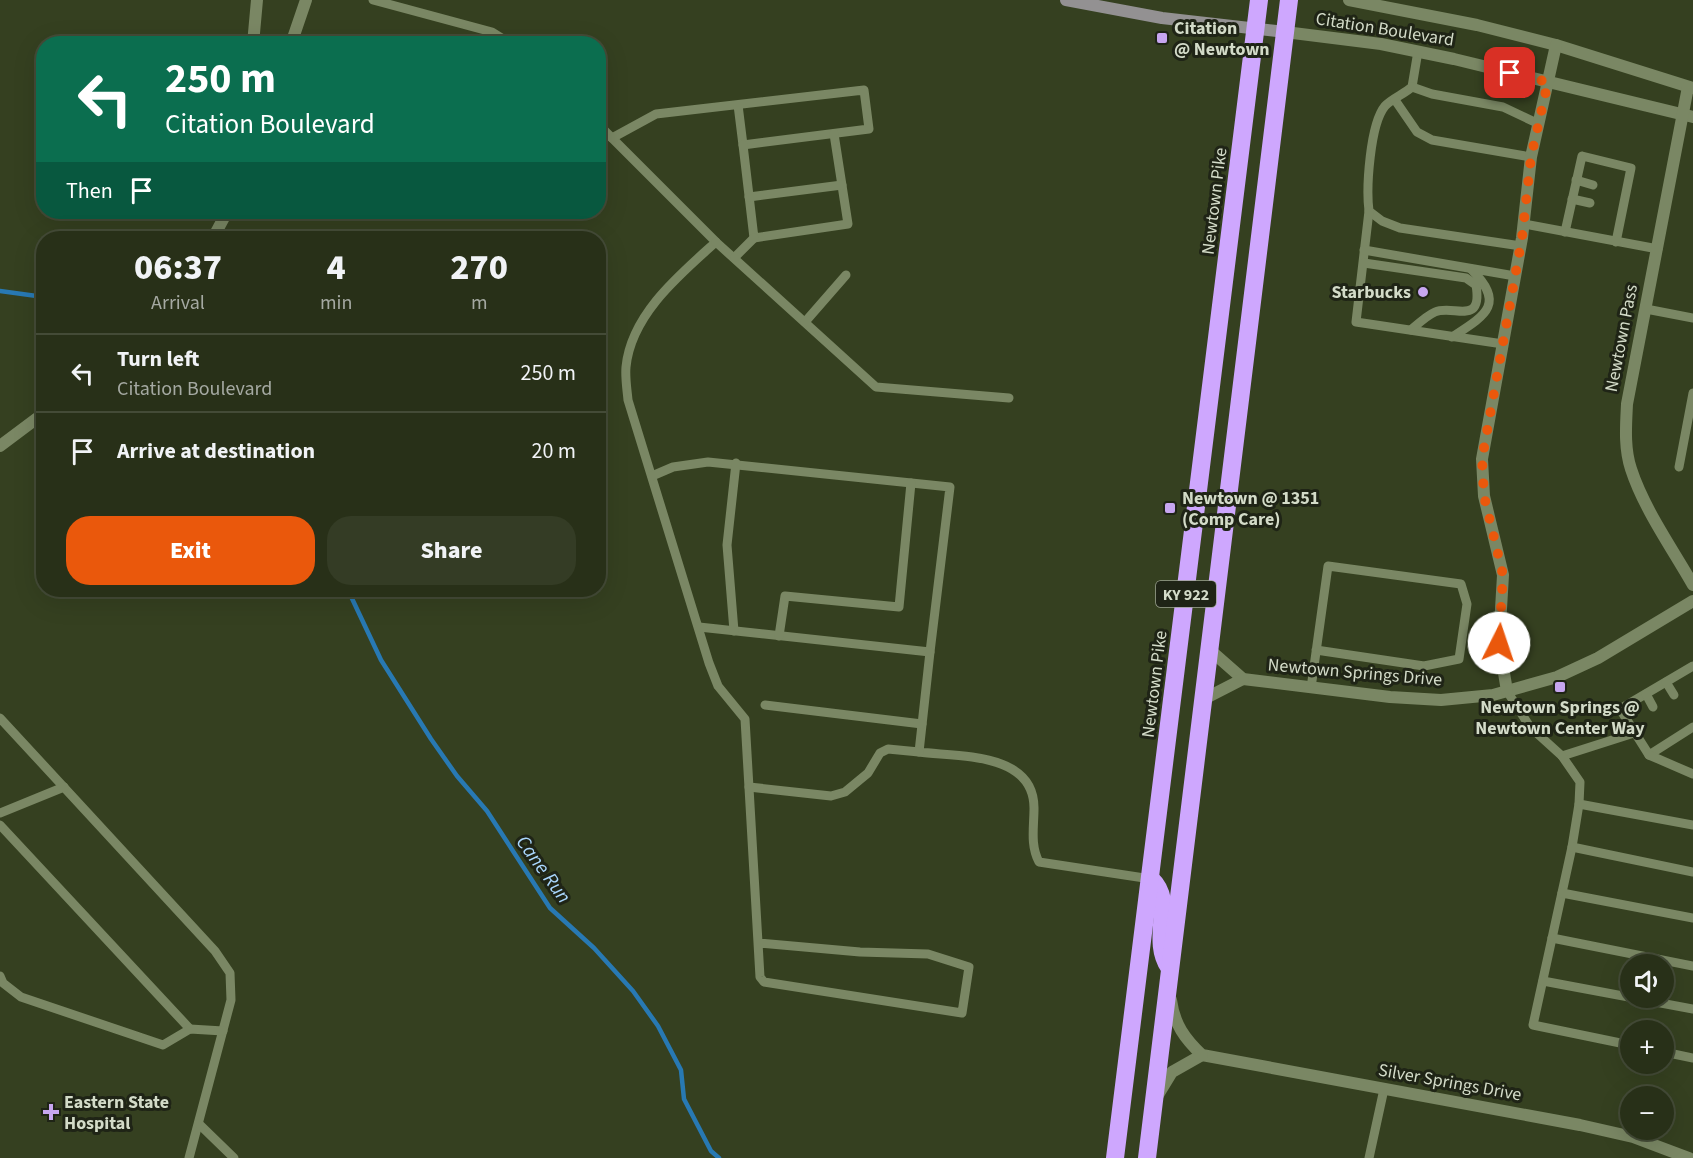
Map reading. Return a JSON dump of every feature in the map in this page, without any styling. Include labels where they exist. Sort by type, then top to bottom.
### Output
[{"type":"highway","name":"Newtown Pike","points":[[1115,1158],[1259,0]]},
{"type":"highway","name":"KY 922","points":[[1147,1158],[1289,0]]},
{"type":"highway","points":[[1151,879],[1160,887],[1163,896],[1161,947],[1170,977]]},
{"type":"main road","name":"Citation Boulevard","points":[[1066,0],[1162,18],[1285,32]]},
{"type":"street","points":[[254,36],[257,0]]},
{"type":"street","points":[[294,36],[306,0]]},
{"type":"street","name":"Citation Boulevard","points":[[1349,0],[1476,25],[1556,45],[1691,87]]},
{"type":"street","name":"Citation Boulevard","points":[[1285,32],[1418,51],[1689,116]]},
{"type":"street","points":[[1508,691],[1499,643],[1503,575],[1481,477],[1482,459],[1521,246],[1531,157],[1556,45]]},
{"type":"street","name":"Newtown Pass","points":[[1691,87],[1689,116],[1658,249],[1627,404],[1626,440],[1630,468],[1645,500],[1693,585]]},
{"type":"street","points":[[0,446],[36,419]]},
{"type":"street","name":"Newtown Springs Drive","points":[[1210,650],[1243,679],[1390,697],[1441,700],[1493,695],[1557,677],[1588,663],[1693,601]]},
{"type":"street","name":"Newtown Springs Drive","points":[[1204,699],[1243,679]]},
{"type":"street","points":[[1154,1108],[1160,1088],[1172,1072],[1202,1055],[1189,1042],[1174,1018],[1170,977]]},
{"type":"street","name":"Silver Springs Drive","points":[[1202,1055],[1580,1125],[1633,1137],[1689,1158]]},
{"type":"lane","points":[[373,0],[492,32],[498,36]]},
{"type":"lane","points":[[1418,51],[1412,87],[1385,106],[1376,127],[1367,195],[1369,211],[1356,322],[1503,344]]},
{"type":"lane","points":[[1412,87],[1432,94],[1503,107],[1539,124]]},
{"type":"lane","points":[[612,138],[656,114],[864,90],[869,129],[743,145]]},
{"type":"lane","points":[[1395,100],[1417,132],[1432,140],[1531,157]]},
{"type":"lane","points":[[738,105],[754,238]]},
{"type":"lane","points":[[606,132],[716,242],[876,387],[1009,398]]},
{"type":"lane","points":[[735,257],[754,238],[848,224],[834,134]]},
{"type":"lane","points":[[1565,232],[1582,156],[1631,168],[1622,192],[1616,242]]},
{"type":"lane","points":[[1576,180],[1593,185]]},
{"type":"lane","points":[[749,197],[842,185]]},
{"type":"lane","points":[[1572,199],[1590,204]]},
{"type":"lane","points":[[1369,211],[1382,221],[1400,228],[1521,246]]},
{"type":"lane","points":[[1524,224],[1658,249]]},
{"type":"lane","points":[[716,242],[655,303],[637,328],[626,369],[628,400],[718,686],[745,719],[749,787],[758,943],[760,977],[764,982],[962,1012],[969,967],[928,954],[860,952],[758,943]]},
{"type":"lane","points":[[1364,250],[1515,276]]},
{"type":"lane","points":[[1364,262],[1466,278],[1476,285],[1478,297],[1470,310],[1463,313],[1436,311],[1411,330]]},
{"type":"lane","points":[[1452,336],[1480,318],[1489,302],[1490,294],[1487,285],[1471,268]]},
{"type":"lane","points":[[805,322],[846,274]]},
{"type":"lane","points":[[1646,309],[1693,318]]},
{"type":"lane","points":[[1679,467],[1693,393]]},
{"type":"lane","points":[[652,476],[673,467],[708,462],[950,487],[919,752]]},
{"type":"lane","points":[[734,631],[727,545],[736,464]]},
{"type":"lane","points":[[779,636],[785,596],[899,607],[911,483]]},
{"type":"lane","points":[[1311,688],[1316,650],[1328,566],[1461,584],[1467,604],[1459,659],[1424,666],[1316,650]]},
{"type":"lane","points":[[699,627],[930,652]]},
{"type":"lane","points":[[1692,669],[1620,709],[1649,755],[1693,774]]},
{"type":"lane","points":[[1666,682],[1674,695]]},
{"type":"lane","points":[[1508,691],[1530,728],[1562,756],[1580,783],[1572,847],[1533,1025],[1620,1043]]},
{"type":"lane","points":[[1646,694],[1653,707]]},
{"type":"lane","points":[[765,705],[922,724]]},
{"type":"lane","points":[[0,718],[215,951],[230,973],[231,1000],[189,1158]]},
{"type":"lane","points":[[1649,755],[1672,736],[1692,725]]},
{"type":"lane","points":[[1562,756],[1635,733]]},
{"type":"lane","points":[[749,787],[831,796],[845,792],[853,786],[868,773],[880,753],[888,749],[1002,763],[1015,769],[1028,783],[1034,797],[1033,851],[1039,862],[1151,879]]},
{"type":"lane","points":[[0,813],[64,787]]},
{"type":"lane","points":[[1579,804],[1693,825]]},
{"type":"lane","points":[[0,825],[190,1029]]},
{"type":"lane","points":[[1572,847],[1693,872]]},
{"type":"lane","points":[[1562,893],[1693,918]]},
{"type":"lane","points":[[1552,938],[1693,966]]},
{"type":"lane","points":[[0,976],[3,983],[21,997],[163,1045],[190,1029],[223,1031]]},
{"type":"lane","points":[[1543,981],[1693,1009]]},
{"type":"lane","points":[[1674,1054],[1693,1058]]},
{"type":"lane","points":[[1370,1158],[1384,1089]]},
{"type":"lane","points":[[199,1124],[234,1158]]},
{"type":"waterway","name":"Cane Run","points":[[0,291],[36,296]]},
{"type":"waterway","name":"Cane Run","points":[[351,597],[381,660],[431,739],[457,776],[487,811],[550,908],[594,948],[633,991],[658,1026],[681,1070],[684,1099],[711,1151],[719,1158]]},
{"type":"place","name":"Citation @ Newtown","points":[[1162,38]]},
{"type":"place","name":"Starbucks","points":[[1423,292]]},
{"type":"place","name":"Newtown @ 1351 (Comp Care)","points":[[1170,508]]},
{"type":"place","name":"Newtown Springs @ Newtown Center Way","points":[[1560,687]]},
{"type":"place","name":"Eastern State Hospital","points":[[51,1112]]},
{"type":"route","points":[[1499,643],[1504,594],[1503,575],[1484,496],[1481,477],[1482,459],[1522,238],[1531,157],[1548,82],[1510,73]]}]
